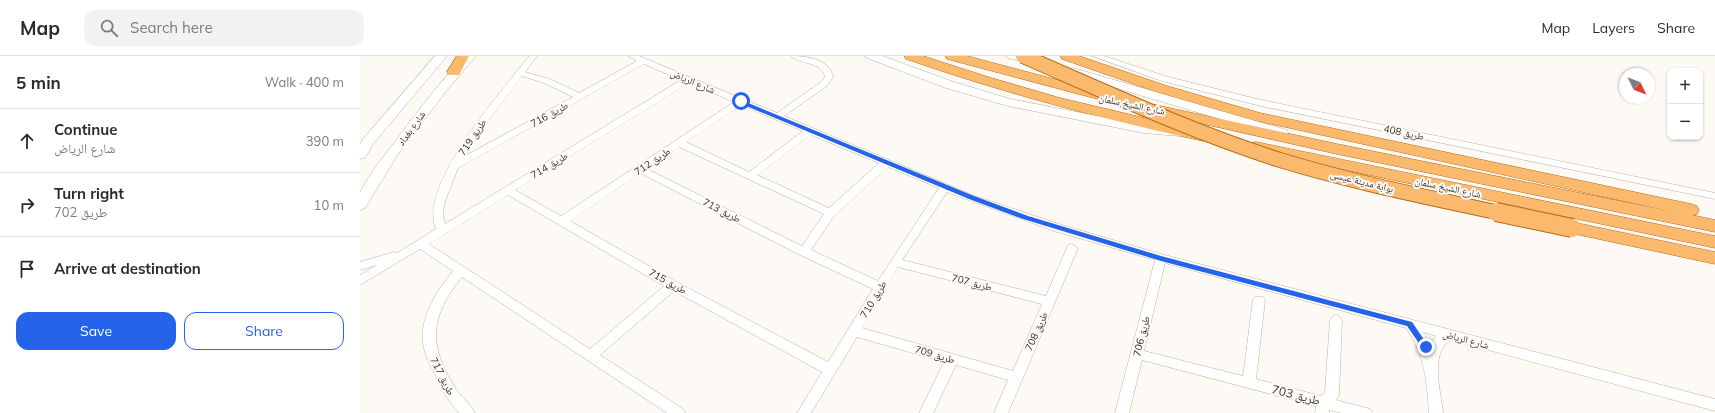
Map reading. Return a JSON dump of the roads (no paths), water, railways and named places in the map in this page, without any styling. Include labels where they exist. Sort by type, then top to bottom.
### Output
[{"type":"main road","points":[[360,156],[364,143],[440,56]]},
{"type":"main road","points":[[454,72],[463,56]]},
{"type":"main road","name":"شارع بغداد","points":[[360,205],[371,183],[454,72],[470,56]]},
{"type":"main road","points":[[454,72],[474,56]]},
{"type":"main road","name":"شارع الشيخ سلمان","points":[[871,56],[950,85],[1008,102],[1144,130],[1180,132]]},
{"type":"main road","name":"شارع الشيخ سلمان","points":[[910,56],[964,75],[1039,98],[1180,132],[1715,242]]},
{"type":"main road","name":"شارع الشيخ سلمان","points":[[952,56],[1097,96],[1337,149],[1715,226]]},
{"type":"main road","name":"شارع الشيخ سلمان","points":[[1012,56],[1337,149]]},
{"type":"main road","name":"بوابة مدينة عيسى","points":[[1023,56],[1187,128],[1281,160],[1360,181],[1715,258]]},
{"type":"main road","points":[[1067,56],[1134,82],[1188,99],[1258,118],[1536,175],[1715,215]]},
{"type":"street","name":"طريق 719","points":[[442,230],[438,221],[438,211],[454,166],[466,143],[533,56]]},
{"type":"street","name":"شارع الرياض","points":[[632,56],[810,131],[1025,218],[1161,258],[1715,405]]},
{"type":"street","points":[[777,117],[824,84],[829,77],[829,72],[824,67],[795,56]]},
{"type":"street","name":"طريق 408","points":[[1096,56],[1165,79],[1261,103],[1715,196]]},
{"type":"street","name":"طريق 716","points":[[454,166],[644,61]]},
{"type":"street","points":[[520,73],[547,81],[580,96]]},
{"type":"street","name":"طريق 714","points":[[360,281],[689,79]]},
{"type":"street","name":"طريق 712","points":[[562,221],[741,101]]},
{"type":"street","points":[[750,176],[810,131]]},
{"type":"street","points":[[679,143],[830,213]]},
{"type":"street","points":[[804,252],[830,213],[886,162]]},
{"type":"street","name":"طريق 713","points":[[640,169],[804,252],[880,288]]},
{"type":"street","name":"طريق 710","points":[[804,413],[895,262],[945,186]]},
{"type":"street","name":"طريق 715","points":[[507,190],[673,285],[830,370]]},
{"type":"street","points":[[420,244],[678,413]]},
{"type":"street","name":"طريق 708","points":[[1001,413],[1072,248]]},
{"type":"street","name":"طريق 714","points":[[360,266],[408,251]]},
{"type":"street","name":"طريق 706","points":[[1122,413],[1161,258]]},
{"type":"street","name":"طريق 707","points":[[895,262],[1049,301]]},
{"type":"street","name":"طريق 717","points":[[460,271],[436,307],[428,338],[432,355],[453,397],[468,413]]},
{"type":"street","points":[[591,356],[673,285]]},
{"type":"street","points":[[1249,383],[1259,300]]},
{"type":"street","points":[[1323,408],[1332,395],[1336,320]]},
{"type":"street","points":[[1410,324],[1426,347],[1431,365],[1436,413]]},
{"type":"street","name":"طريق 709","points":[[854,331],[1016,377]]},
{"type":"street","points":[[1431,365],[1434,346],[1438,341],[1450,335]]},
{"type":"street","name":"طريق 703","points":[[1137,354],[1249,383],[1323,408],[1365,413]]},
{"type":"street","points":[[926,413],[952,359]]}]
